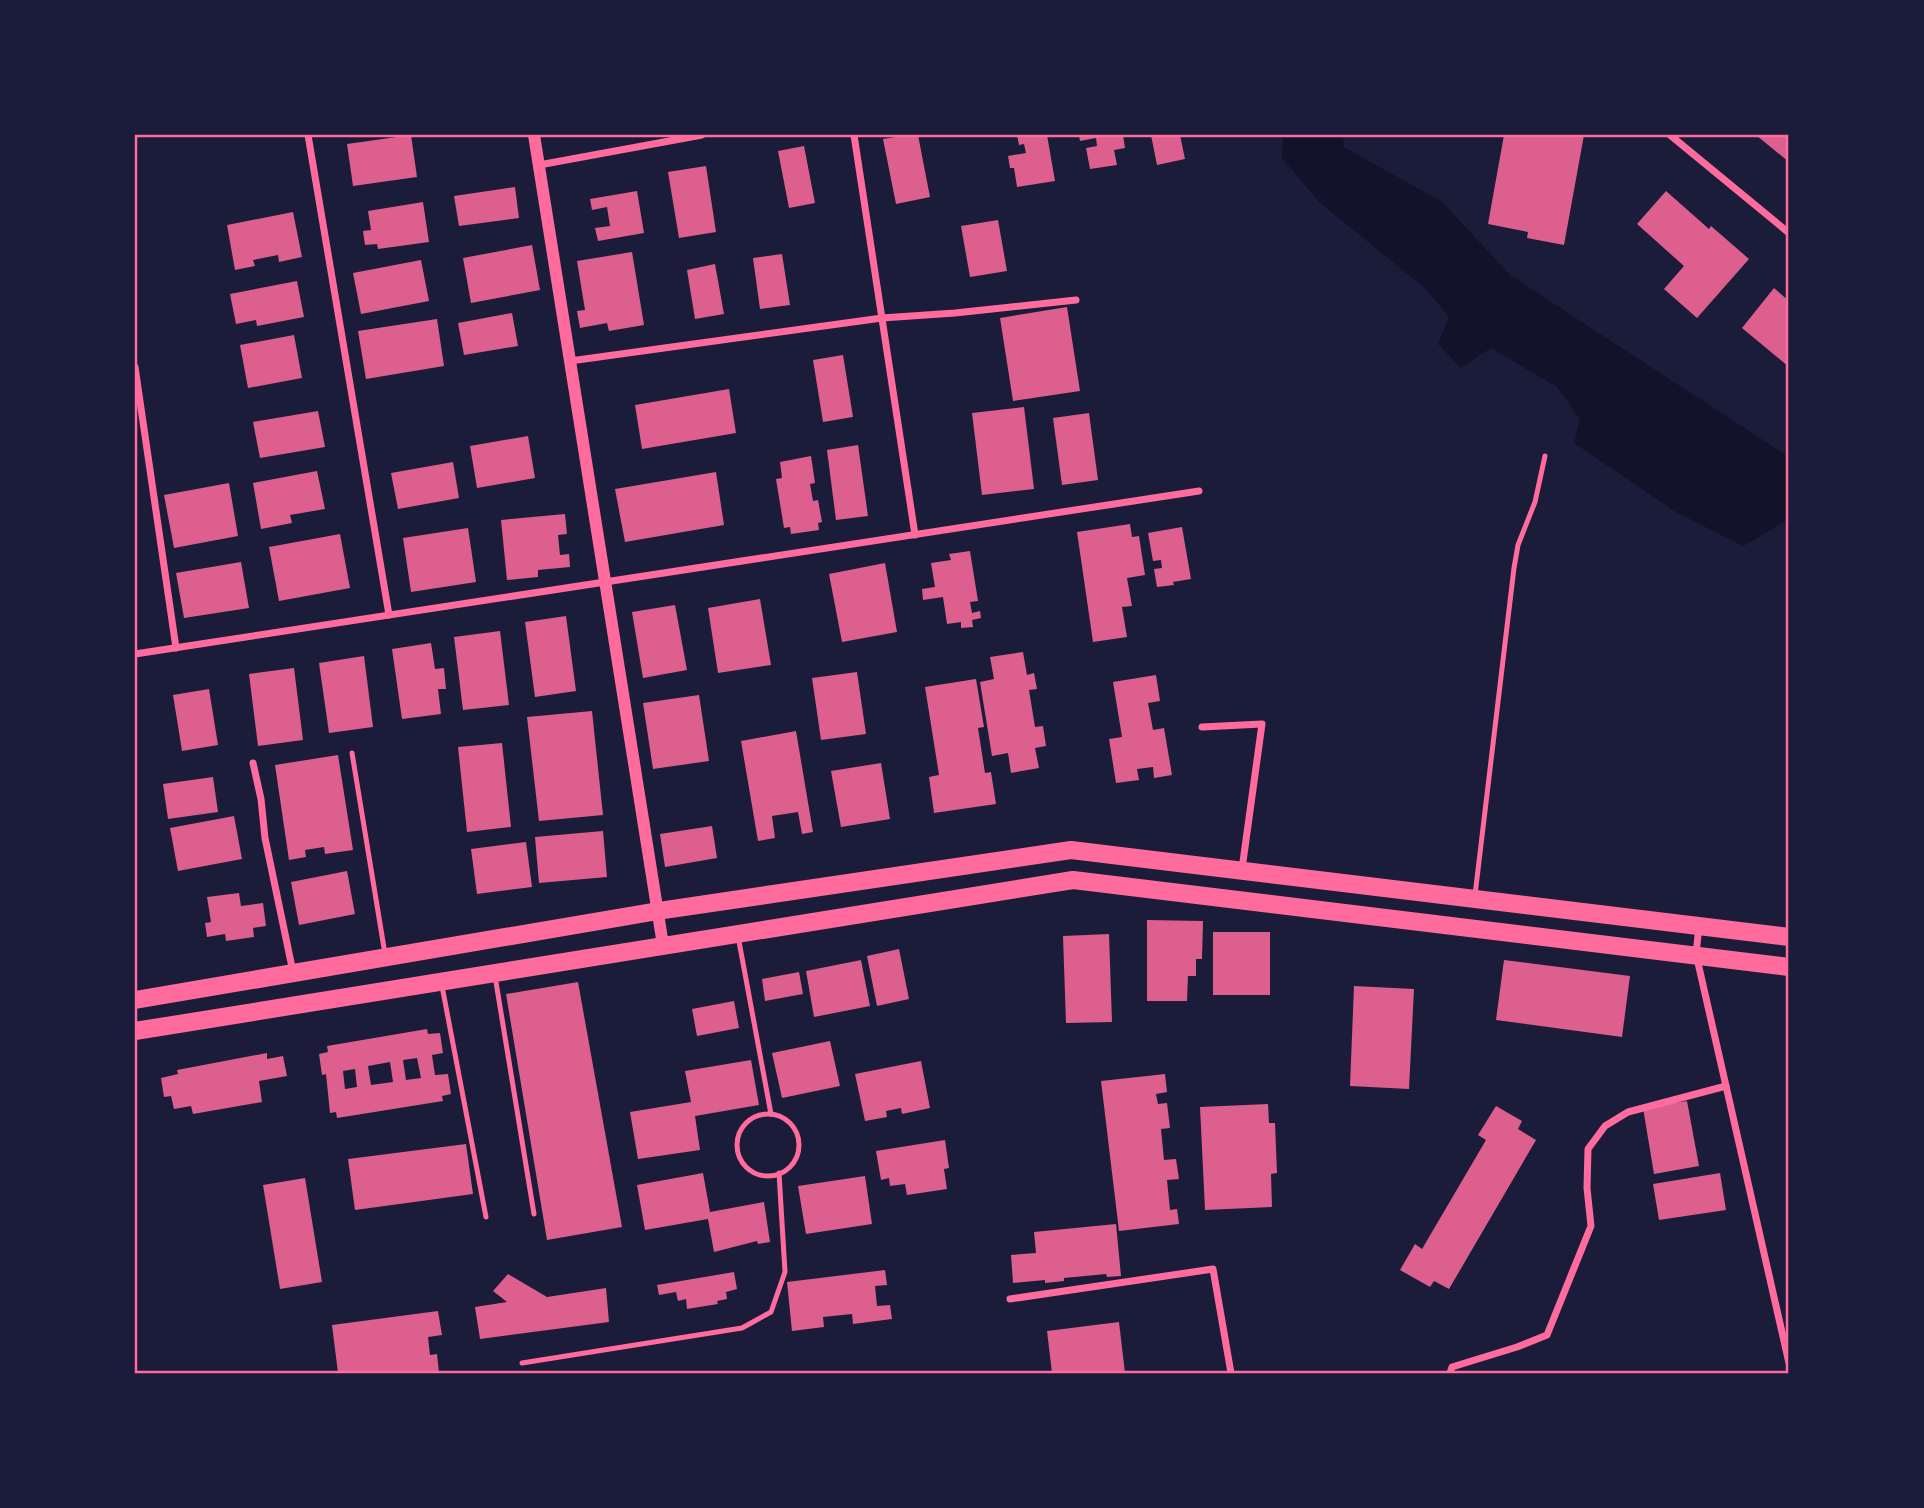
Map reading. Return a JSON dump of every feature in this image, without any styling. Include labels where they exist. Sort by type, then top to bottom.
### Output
[{"type":"main road","points":[[135,1000],[657,911],[1055,851],[1088,851],[1789,937]]},
{"type":"main road","points":[[1182,892],[1185,863]]},
{"type":"main road","points":[[135,1031],[1073,880],[1789,967]]},
{"type":"street","points":[[308,135],[389,615]]},
{"type":"street","points":[[534,135],[663,945]]},
{"type":"street","points":[[539,165],[702,135]]},
{"type":"street","points":[[854,135],[915,535]]},
{"type":"street","points":[[1670,135],[1789,233]]},
{"type":"street","points":[[570,361],[882,318],[991,310],[1076,300]]},
{"type":"street","points":[[135,367],[176,648]]},
{"type":"street","points":[[135,654],[1199,491]]},
{"type":"street","points":[[1202,727],[1262,724],[1242,870]]},
{"type":"street","points":[[253,763],[261,799],[265,838],[294,973]]},
{"type":"street","points":[[1700,925],[1696,954],[1789,1363]]},
{"type":"street","points":[[1450,1373],[1452,1367],[1547,1335],[1591,1226],[1587,1188],[1588,1149],[1605,1126],[1628,1112],[1726,1086]]},
{"type":"street","points":[[1010,1299],[1213,1269],[1231,1373]]},
{"type":"lane","points":[[1475,898],[1517,545],[1535,502],[1545,456]]},
{"type":"lane","points":[[352,753],[385,958]]},
{"type":"lane","points":[[738,933],[771,1114]]},
{"type":"lane","points":[[494,972],[534,1214]]},
{"type":"lane","points":[[441,981],[486,1217]]},
{"type":"lane","points":[[761,1114],[771,1114],[789,1122],[799,1140],[795,1160],[779,1173],[759,1174],[743,1163],[739,1154],[739,1134],[744,1125],[761,1114]]},
{"type":"lane","points":[[522,1363],[742,1328],[771,1312],[785,1272],[779,1173]]},
{"type":"shaded area","points":[[1283,135],[1343,135],[1344,147],[1442,202],[1510,275],[1789,457],[1789,519],[1743,546],[1676,512],[1574,443],[1580,419],[1557,387],[1491,348],[1461,368],[1438,344],[1449,317],[1425,288],[1320,203],[1282,158]]},
{"type":"building","points":[[411,135],[417,177],[353,186],[347,144]]},
{"type":"building","points":[[918,135],[930,197],[896,204],[883,139]]},
{"type":"building","points":[[1017,135],[1047,135],[1055,181],[1017,187],[1014,168],[1010,168],[1008,156],[1026,153],[1024,144],[1019,145]]},
{"type":"building","points":[[1079,135],[1123,135],[1125,148],[1114,150],[1117,165],[1090,169],[1086,148],[1097,146],[1096,138],[1080,141]]},
{"type":"building","points":[[1151,135],[1180,135],[1185,159],[1157,165]]},
{"type":"building","points":[[1504,135],[1584,135],[1564,245],[1527,238],[1528,232],[1488,224]]},
{"type":"building","points":[[1756,135],[1789,135],[1789,162]]},
{"type":"building","points":[[804,146],[815,203],[789,208],[778,151]]},
{"type":"building","points":[[706,166],[716,232],[679,238],[668,172]]},
{"type":"building","points":[[515,187],[519,218],[459,226],[454,196]]},
{"type":"building","points":[[637,191],[644,233],[598,241],[595,228],[610,226],[607,207],[592,210],[590,199]]},
{"type":"building","points":[[1666,191],[1709,229],[1711,226],[1749,259],[1697,318],[1664,289],[1684,266],[1637,224]]},
{"type":"building","points":[[423,202],[429,242],[378,249],[377,244],[365,245],[363,231],[371,230],[368,211]]},
{"type":"building","points":[[293,212],[302,257],[279,262],[278,255],[253,260],[255,266],[235,270],[227,225]]},
{"type":"building","points":[[998,220],[1007,271],[970,277],[961,226]]},
{"type":"building","points":[[532,245],[540,290],[471,303],[463,258]]},
{"type":"building","points":[[632,252],[644,325],[609,331],[607,323],[580,328],[577,311],[585,310],[577,261]]},
{"type":"building","points":[[782,254],[790,305],[760,309],[753,258]]},
{"type":"building","points":[[421,260],[429,301],[361,314],[353,273]]},
{"type":"building","points":[[715,264],[724,314],[695,319],[687,270]]},
{"type":"building","points":[[297,281],[304,317],[257,326],[256,320],[236,324],[230,294]]},
{"type":"building","points":[[1774,288],[1789,301],[1789,367],[1742,328]]},
{"type":"building","points":[[1067,307],[1080,391],[1013,401],[1000,318]]},
{"type":"building","points":[[512,313],[518,346],[464,355],[458,323]]},
{"type":"building","points":[[437,319],[444,366],[366,379],[358,331]]},
{"type":"building","points":[[294,335],[302,378],[248,388],[240,345]]},
{"type":"building","points":[[843,355],[853,417],[823,422],[813,360]]},
{"type":"building","points":[[729,389],[736,433],[642,449],[635,405]]},
{"type":"building","points":[[1024,407],[1034,489],[982,495],[972,413]]},
{"type":"building","points":[[318,411],[325,447],[260,458],[253,422]]},
{"type":"building","points":[[1089,413],[1098,480],[1062,485],[1053,418]]},
{"type":"building","points":[[528,436],[535,478],[477,488],[470,446]]},
{"type":"building","points":[[858,445],[868,516],[836,520],[827,450]]},
{"type":"building","points":[[811,456],[815,483],[810,484],[813,501],[818,500],[822,522],[818,523],[819,530],[791,534],[790,527],[784,528],[776,479],[782,478],[780,462]]},
{"type":"building","points":[[453,462],[459,498],[398,509],[391,473]]},
{"type":"building","points":[[317,471],[325,509],[290,515],[292,523],[261,529],[253,483]]},
{"type":"building","points":[[716,472],[724,525],[625,542],[615,489]]},
{"type":"building","points":[[229,483],[238,536],[174,548],[164,495]]},
{"type":"building","points":[[565,514],[567,534],[558,535],[560,555],[569,554],[570,567],[538,570],[538,577],[507,580],[501,520]]},
{"type":"building","points":[[1130,524],[1132,537],[1139,536],[1145,575],[1127,578],[1132,606],[1122,607],[1127,637],[1093,642],[1077,532]]},
{"type":"building","points":[[1182,527],[1191,579],[1157,587],[1154,569],[1162,568],[1161,560],[1153,561],[1148,533]]},
{"type":"building","points":[[468,528],[476,582],[411,592],[403,538]]},
{"type":"building","points":[[340,534],[350,588],[279,601],[269,547]]},
{"type":"building","points":[[970,551],[978,601],[970,602],[972,613],[980,611],[981,618],[972,620],[973,627],[961,628],[961,622],[947,624],[943,597],[923,600],[922,589],[935,587],[931,563],[951,560],[949,554]]},
{"type":"building","points":[[241,562],[249,608],[184,618],[176,573]]},
{"type":"building","points":[[885,563],[897,632],[842,642],[829,574]]},
{"type":"building","points":[[760,599],[771,665],[718,673],[708,608]]},
{"type":"building","points":[[675,605],[687,670],[643,678],[632,612]]},
{"type":"building","points":[[566,616],[576,691],[535,697],[525,622]]},
{"type":"building","points":[[500,631],[509,705],[463,710],[454,637]]},
{"type":"building","points":[[431,643],[435,669],[444,668],[446,689],[438,689],[441,714],[402,719],[392,649]]},
{"type":"building","points":[[1023,652],[1027,675],[1034,673],[1037,689],[1029,690],[1035,727],[1043,726],[1046,746],[1035,748],[1039,768],[1011,773],[1008,753],[992,756],[980,682],[994,679],[990,657]]},
{"type":"building","points":[[364,656],[373,727],[329,733],[319,663]]},
{"type":"building","points":[[294,668],[303,740],[258,746],[249,674]]},
{"type":"building","points":[[857,672],[866,734],[821,740],[812,678]]},
{"type":"building","points":[[1156,675],[1160,701],[1148,703],[1153,730],[1164,728],[1172,775],[1154,778],[1153,767],[1137,769],[1139,780],[1116,783],[1109,739],[1122,737],[1113,682]]},
{"type":"building","points":[[976,679],[984,727],[978,728],[985,773],[991,772],[996,804],[934,813],[929,777],[939,775],[925,687]]},
{"type":"building","points":[[209,689],[218,745],[182,751],[173,695]]},
{"type":"building","points":[[699,695],[709,761],[653,769],[643,703]]},
{"type":"building","points":[[592,711],[603,815],[539,821],[527,717]]},
{"type":"building","points":[[796,731],[813,832],[802,834],[798,812],[772,816],[775,838],[758,841],[741,741]]},
{"type":"building","points":[[502,743],[511,827],[467,832],[458,747]]},
{"type":"building","points":[[338,755],[353,850],[325,854],[324,847],[305,850],[306,857],[289,860],[275,765]]},
{"type":"building","points":[[881,763],[890,819],[841,827],[831,771]]},
{"type":"building","points":[[213,777],[218,812],[168,819],[163,784]]},
{"type":"building","points":[[234,816],[242,859],[178,871],[170,828]]},
{"type":"building","points":[[712,826],[717,858],[665,867],[660,834]]},
{"type":"building","points":[[603,831],[607,877],[539,883],[535,837]]},
{"type":"building","points":[[526,842],[532,887],[477,894],[471,849]]},
{"type":"building","points":[[347,871],[355,914],[299,925],[291,882]]},
{"type":"building","points":[[239,893],[241,906],[263,903],[266,926],[253,928],[254,937],[226,941],[225,934],[207,937],[205,923],[211,922],[207,897]]},
{"type":"building","points":[[1147,920],[1203,921],[1202,959],[1196,959],[1196,976],[1188,976],[1187,1001],[1147,1001]]},
{"type":"building","points":[[1213,932],[1270,932],[1270,995],[1213,995]]},
{"type":"building","points":[[1109,934],[1112,1022],[1066,1023],[1063,936]]},
{"type":"building","points":[[899,949],[909,999],[877,1006],[867,956]]},
{"type":"building","points":[[861,960],[870,1006],[814,1017],[806,971]]},
{"type":"building","points":[[1504,960],[1630,976],[1622,1037],[1496,1020]]},
{"type":"building","points":[[799,972],[803,994],[765,1001],[762,979]]},
{"type":"building","points":[[578,982],[622,1227],[547,1240],[506,994]]},
{"type":"building","points":[[1354,986],[1414,989],[1409,1089],[1350,1086]]},
{"type":"building","points":[[734,1001],[739,1028],[697,1036],[692,1009]]},
{"type":"building","points":[[427,1029],[428,1034],[440,1033],[443,1053],[432,1055],[435,1075],[448,1074],[451,1094],[442,1096],[443,1101],[337,1118],[336,1112],[330,1113],[326,1074],[322,1075],[319,1054],[328,1052],[327,1046]],"holes":[[[417,1058],[421,1078],[406,1080],[403,1060]],[[390,1062],[393,1082],[371,1085],[368,1066]],[[355,1069],[357,1087],[345,1089],[343,1071]]]},
{"type":"building","points":[[830,1041],[840,1086],[782,1098],[772,1053]]},
{"type":"building","points":[[267,1053],[267,1059],[283,1056],[287,1076],[259,1081],[262,1102],[193,1114],[191,1106],[174,1109],[171,1096],[164,1097],[161,1078],[178,1074],[177,1070]]},
{"type":"building","points":[[751,1060],[759,1105],[695,1116],[700,1150],[638,1159],[630,1112],[691,1102],[685,1071]]},
{"type":"building","points":[[921,1061],[930,1108],[902,1114],[901,1108],[886,1111],[887,1117],[865,1121],[855,1074]]},
{"type":"building","points":[[1165,1074],[1167,1092],[1156,1094],[1158,1104],[1167,1103],[1170,1128],[1161,1129],[1164,1160],[1176,1159],[1179,1179],[1167,1180],[1170,1210],[1177,1209],[1179,1224],[1119,1231],[1101,1081]]},
{"type":"building","points":[[1687,1101],[1699,1166],[1654,1174],[1643,1108]]},
{"type":"building","points":[[1268,1104],[1269,1123],[1275,1123],[1277,1173],[1271,1174],[1272,1207],[1205,1210],[1200,1107]]},
{"type":"building","points":[[1496,1106],[1522,1121],[1518,1129],[1536,1140],[1449,1289],[1434,1281],[1430,1287],[1400,1270],[1415,1244],[1422,1249],[1486,1140],[1478,1135]]},
{"type":"building","points":[[945,1140],[949,1168],[944,1169],[947,1189],[907,1195],[905,1184],[890,1186],[889,1178],[881,1180],[876,1151]]},
{"type":"building","points":[[466,1144],[473,1194],[355,1210],[348,1159]]},
{"type":"building","points":[[703,1173],[710,1212],[764,1202],[770,1242],[758,1244],[757,1241],[714,1252],[708,1219],[645,1230],[637,1185]]},
{"type":"building","points":[[1720,1173],[1726,1210],[1659,1220],[1653,1184]]},
{"type":"building","points":[[865,1176],[872,1224],[806,1234],[798,1186]]},
{"type":"building","points":[[305,1178],[322,1282],[280,1289],[263,1185]]},
{"type":"building","points":[[1116,1224],[1121,1276],[1107,1277],[1106,1274],[1064,1278],[1064,1281],[1045,1283],[1045,1280],[1013,1283],[1011,1255],[1036,1253],[1034,1232]]},
{"type":"building","points":[[885,1270],[887,1285],[875,1286],[877,1306],[890,1305],[892,1319],[853,1324],[852,1314],[823,1317],[824,1327],[792,1331],[787,1282]]},
{"type":"building","points":[[734,1272],[737,1289],[726,1292],[727,1299],[717,1301],[718,1304],[687,1309],[686,1299],[678,1301],[676,1292],[659,1295],[657,1285]]},
{"type":"building","points":[[508,1274],[547,1297],[606,1288],[609,1322],[480,1339],[475,1307],[507,1302],[493,1291]]},
{"type":"building","points":[[438,1311],[442,1335],[428,1337],[430,1355],[437,1354],[439,1373],[338,1373],[332,1325]]},
{"type":"building","points":[[1119,1322],[1125,1373],[1052,1373],[1047,1331]]}]
